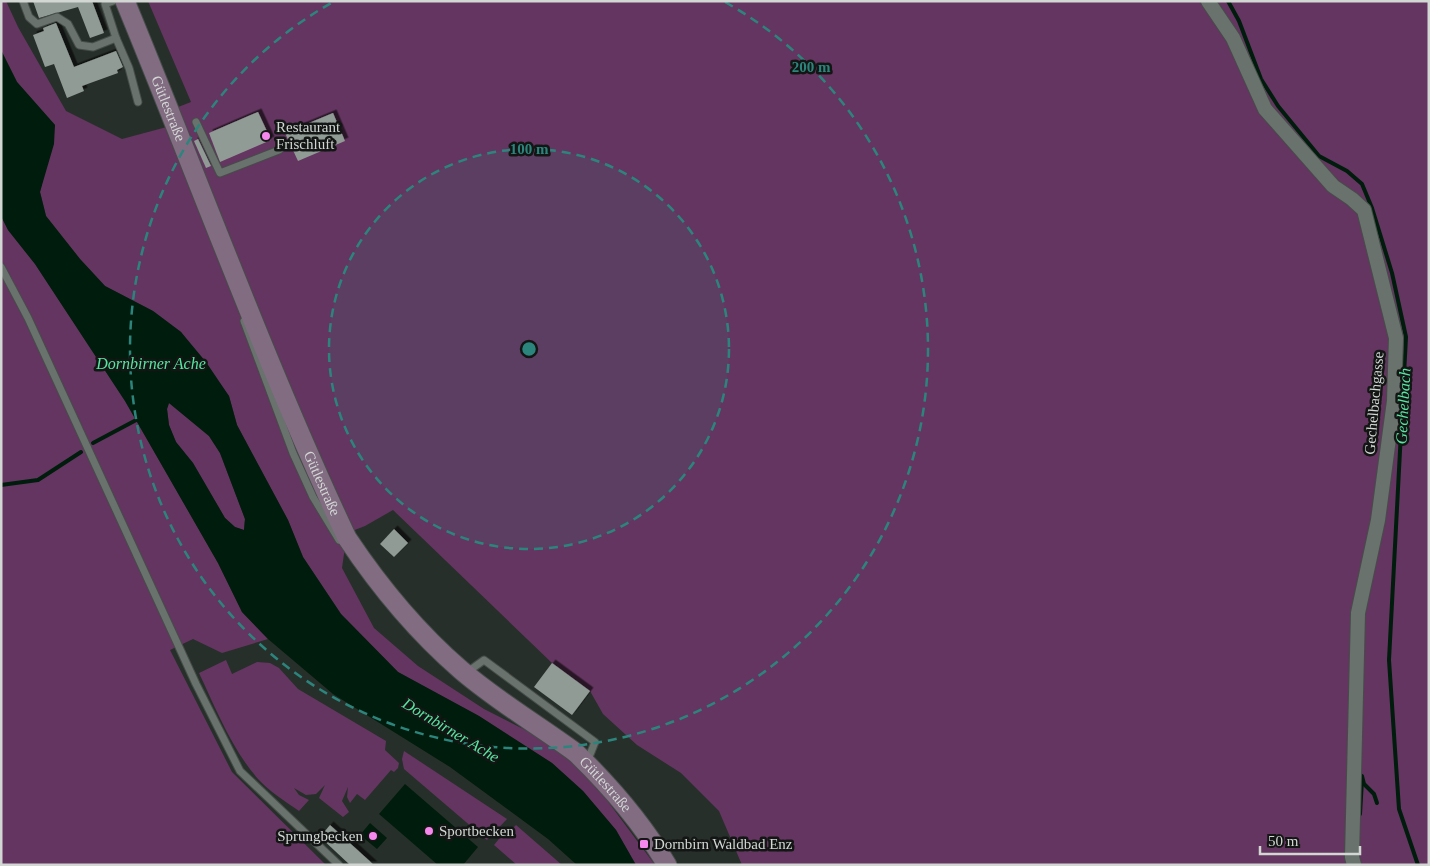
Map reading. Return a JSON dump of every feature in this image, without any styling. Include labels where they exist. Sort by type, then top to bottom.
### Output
[{"type":"street","name":"Gütlestraße","points":[[125,1],[238,283],[347,538],[372,576],[401,610],[465,673],[499,700],[576,753],[587,764],[630,810],[667,865]]},
{"type":"street","name":"Gechelbachgasse","points":[[1208,1],[1232,38],[1265,109],[1333,186],[1364,210],[1396,338],[1394,401],[1378,520],[1358,613],[1354,694],[1352,857],[1354,865]]},
{"type":"lane","points":[[23,1],[29,17],[38,24],[57,17],[68,24],[79,45],[93,47],[116,38]]},
{"type":"lane","points":[[113,1],[105,4],[116,38],[129,68],[138,102]]},
{"type":"lane","points":[[196,122],[220,174],[279,150]]},
{"type":"lane","points":[[1,267],[28,318],[196,684],[240,771],[339,865]]},
{"type":"shaded area","points":[[1,1],[6,1],[18,27],[66,111],[122,139],[178,124],[173,109],[191,102],[148,1],[1429,1],[1429,865],[742,865],[719,811],[681,773],[637,745],[603,714],[590,691],[552,663],[393,510],[365,526],[347,533],[342,568],[374,628],[418,666],[484,709],[545,740],[592,780],[655,865],[636,865],[616,830],[583,791],[552,763],[479,716],[398,672],[341,614],[303,557],[288,520],[237,425],[229,396],[181,332],[153,311],[105,286],[80,259],[46,216],[40,192],[55,125],[17,82],[1,50]]},
{"type":"shaded area","points":[[1,216],[8,230],[35,264],[125,401],[218,563],[242,612],[268,639],[222,653],[193,639],[170,650],[232,772],[326,865],[1,865]]},
{"type":"shaded area","points":[[169,403],[209,436],[220,453],[245,519],[244,530],[235,527],[225,518],[193,463],[176,442],[169,425],[167,409]]},
{"type":"shaded area","points":[[226,660],[232,674],[257,662],[270,663],[279,668],[298,689],[386,741],[385,750],[399,763],[398,768],[394,772],[391,770],[365,800],[357,794],[350,803],[347,797],[348,787],[342,801],[349,812],[343,817],[319,798],[325,785],[316,794],[306,795],[294,788],[299,795],[309,800],[299,811],[259,780],[241,756],[218,715],[199,673]]},
{"type":"shaded area","points":[[404,751],[507,819],[487,840],[404,769],[402,759]]},
{"type":"shaded area","points":[[516,825],[562,865],[517,865],[494,845],[507,829],[510,831]]},
{"type":"water","name":"Dornbirner Ache","points":[[1,50],[17,82],[55,125],[54,144],[40,192],[46,216],[80,259],[105,286],[153,311],[181,332],[206,362],[229,396],[237,425],[288,520],[303,557],[341,614],[398,672],[479,716],[552,763],[583,791],[616,830],[636,865],[577,865],[548,839],[450,767],[333,694],[268,639],[242,612],[218,563],[125,401],[35,264],[8,230],[1,216]],"holes":[[[169,403],[209,436],[220,453],[245,519],[244,530],[235,527],[225,518],[193,463],[176,442],[169,425],[167,409]]]},
{"type":"water","name":"Sportbecken","points":[[405,784],[478,847],[463,865],[438,865],[379,814]]},
{"type":"water","name":"Sprungbecken","points":[[370,823],[387,838],[377,849],[360,835]]},
{"type":"building","points":[[33,1],[92,1],[104,33],[90,38],[78,7],[39,18]]},
{"type":"building","points":[[56,23],[74,67],[116,51],[123,67],[117,70],[118,73],[82,86],[84,91],[67,98],[54,64],[45,67],[33,35],[44,31],[43,28]]},
{"type":"building","points":[[258,112],[271,140],[220,162],[209,133]]},
{"type":"building","points":[[333,113],[345,141],[298,161],[285,133]]},
{"type":"building","points":[[198,139],[211,166],[206,168],[194,141]]},
{"type":"building","points":[[394,529],[408,543],[394,557],[380,544]]},
{"type":"building","points":[[552,663],[590,691],[572,715],[534,687]]},
{"type":"building","points":[[330,825],[374,865],[350,865],[320,837]]},
{"type":"waterway","name":"Gechelbach","points":[[1228,1],[1239,21],[1261,79],[1278,106],[1319,156],[1347,171],[1362,184],[1372,208],[1392,273],[1406,337],[1389,660],[1399,809],[1418,865]]},
{"type":"waterway","points":[[93,443],[140,418]]},
{"type":"waterway","points":[[1,485],[38,480],[81,452]]},
{"type":"waterway","points":[[1362,776],[1364,784],[1374,794],[1377,803]]},
{"type":"waterway","points":[[1360,814],[1362,780]]},
{"type":"place","name":"Restaurant Frischluft","points":[[266,136]]},
{"type":"place","name":"Sportbecken","points":[[429,831]]},
{"type":"place","name":"Sprungbecken","points":[[373,836]]},
{"type":"place","name":"Dornbirn Waldbad Enz","points":[[644,844]]}]
